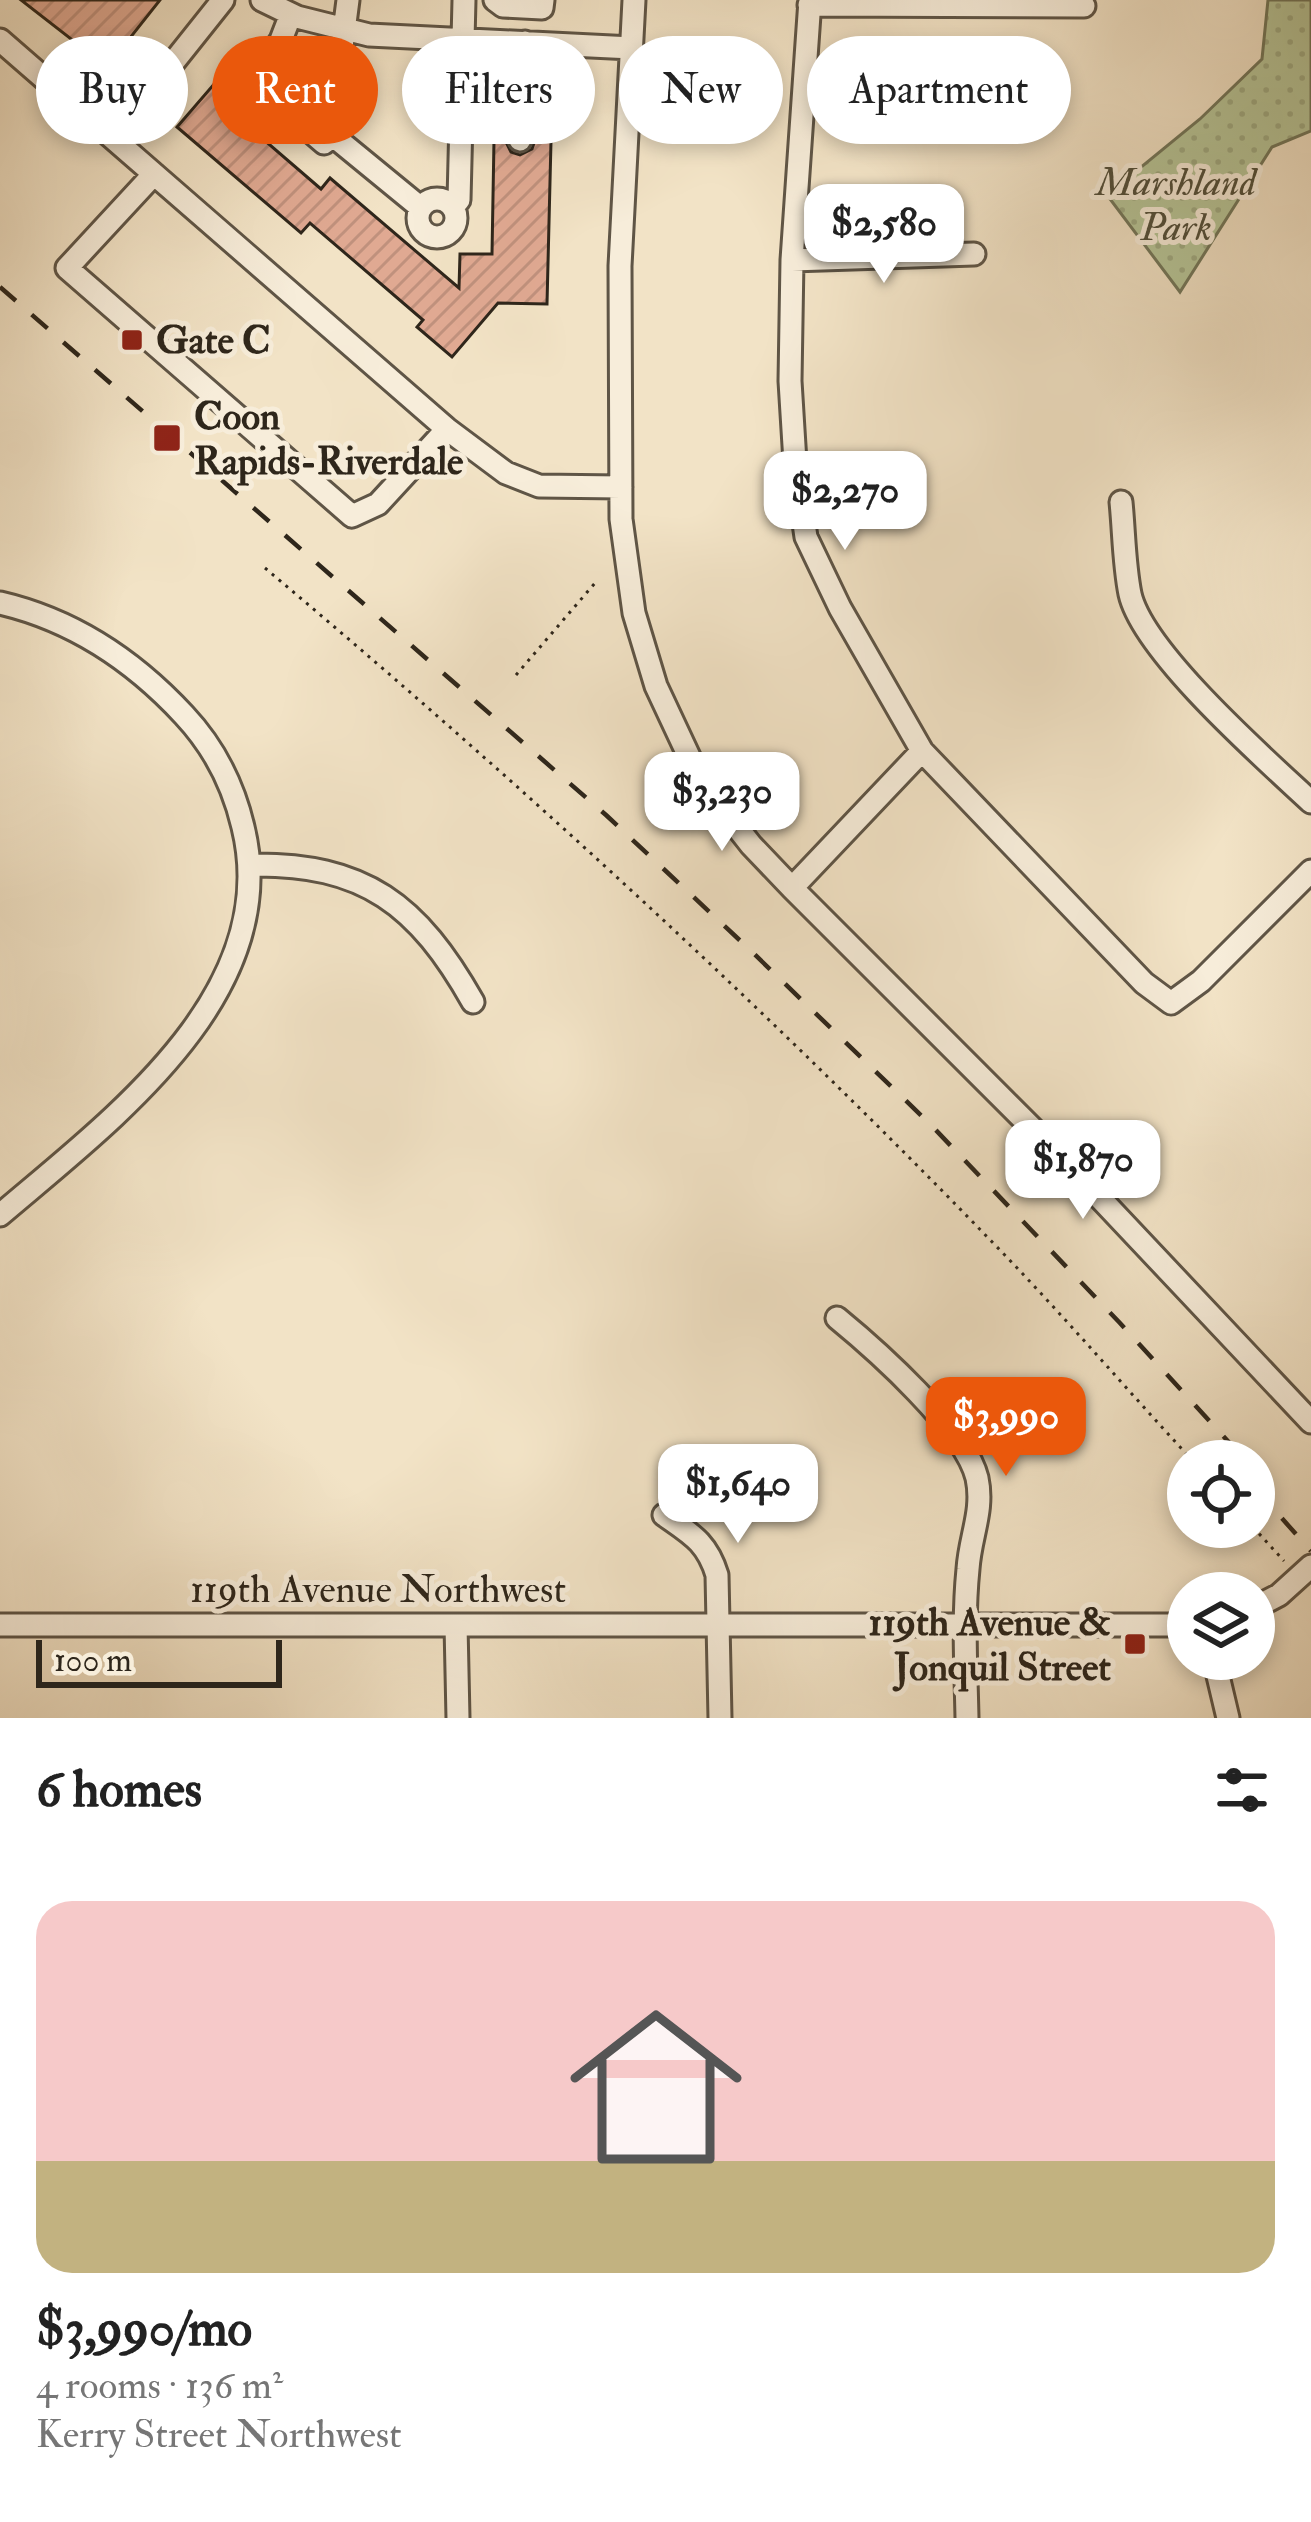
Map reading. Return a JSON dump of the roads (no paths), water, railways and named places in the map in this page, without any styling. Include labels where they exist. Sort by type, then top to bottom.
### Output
[{"type":"street","points":[[188,45],[224,0]]},
{"type":"street","points":[[262,0],[291,14],[346,29],[407,36]]},
{"type":"street","points":[[347,0],[339,70],[302,117],[303,124],[323,143],[332,135],[421,208]]},
{"type":"street","points":[[463,36],[464,0]]},
{"type":"street","points":[[494,0],[503,6],[542,8],[543,0]]},
{"type":"street","points":[[632,36],[634,0]]},
{"type":"street","points":[[1084,6],[809,3],[792,260],[790,381],[806,537],[922,751],[1144,983],[1171,1004],[1201,981],[1311,871]]},
{"type":"street","points":[[283,36],[291,14]]},
{"type":"street","points":[[0,40],[36,71]]},
{"type":"street","points":[[120,144],[447,429],[506,473],[539,486],[621,488]]},
{"type":"street","points":[[453,207],[459,200],[460,144]]},
{"type":"street","points":[[627,144],[620,266],[621,519],[634,614],[656,686],[700,779],[751,845],[1066,1162],[1311,1422]]},
{"type":"street","points":[[154,174],[67,268],[352,515],[377,504],[447,429]]},
{"type":"street","points":[[436,199],[448,202],[455,225],[447,234],[435,237],[420,226],[421,208],[436,199]]},
{"type":"street","points":[[792,260],[974,254]]},
{"type":"street","points":[[1121,502],[1130,596],[1146,631],[1246,741],[1311,802]]},
{"type":"street","points":[[0,603],[89,636],[176,707],[205,740],[227,777],[240,811],[250,865],[236,954],[209,1004],[122,1112],[0,1215]]},
{"type":"street","points":[[792,888],[922,751]]},
{"type":"street","points":[[250,865],[327,871],[383,894],[433,940],[473,1002]]},
{"type":"street","points":[[837,1318],[925,1402],[971,1461],[980,1510],[969,1554],[967,1718]]},
{"type":"street","points":[[664,1515],[702,1542],[717,1575],[720,1718]]},
{"type":"street","points":[[1275,1596],[1307,1576]]},
{"type":"street","points":[[1275,1612],[1287,1606],[1307,1576]]},
{"type":"street","name":"119th Avenue Northwest","points":[[0,1625],[1167,1625]]},
{"type":"street","points":[[456,1625],[458,1718]]},
{"type":"street","points":[[1219,1680],[1228,1718]]},
{"type":"railway","points":[[0,287],[606,815],[748,948],[931,1125],[1227,1440]]},
{"type":"railway","points":[[1275,1511],[1311,1551]]},
{"type":"place","name":"Gate C","points":[[132,340]]},
{"type":"place","name":"Coon Rapids-Riverdale","points":[[167,438]]},
{"type":"place","name":"119th Avenue & Jonquil Street","points":[[1135,1644]]},
{"type":"park label","name":"Marshland Park","points":[[1176,204]]}]
